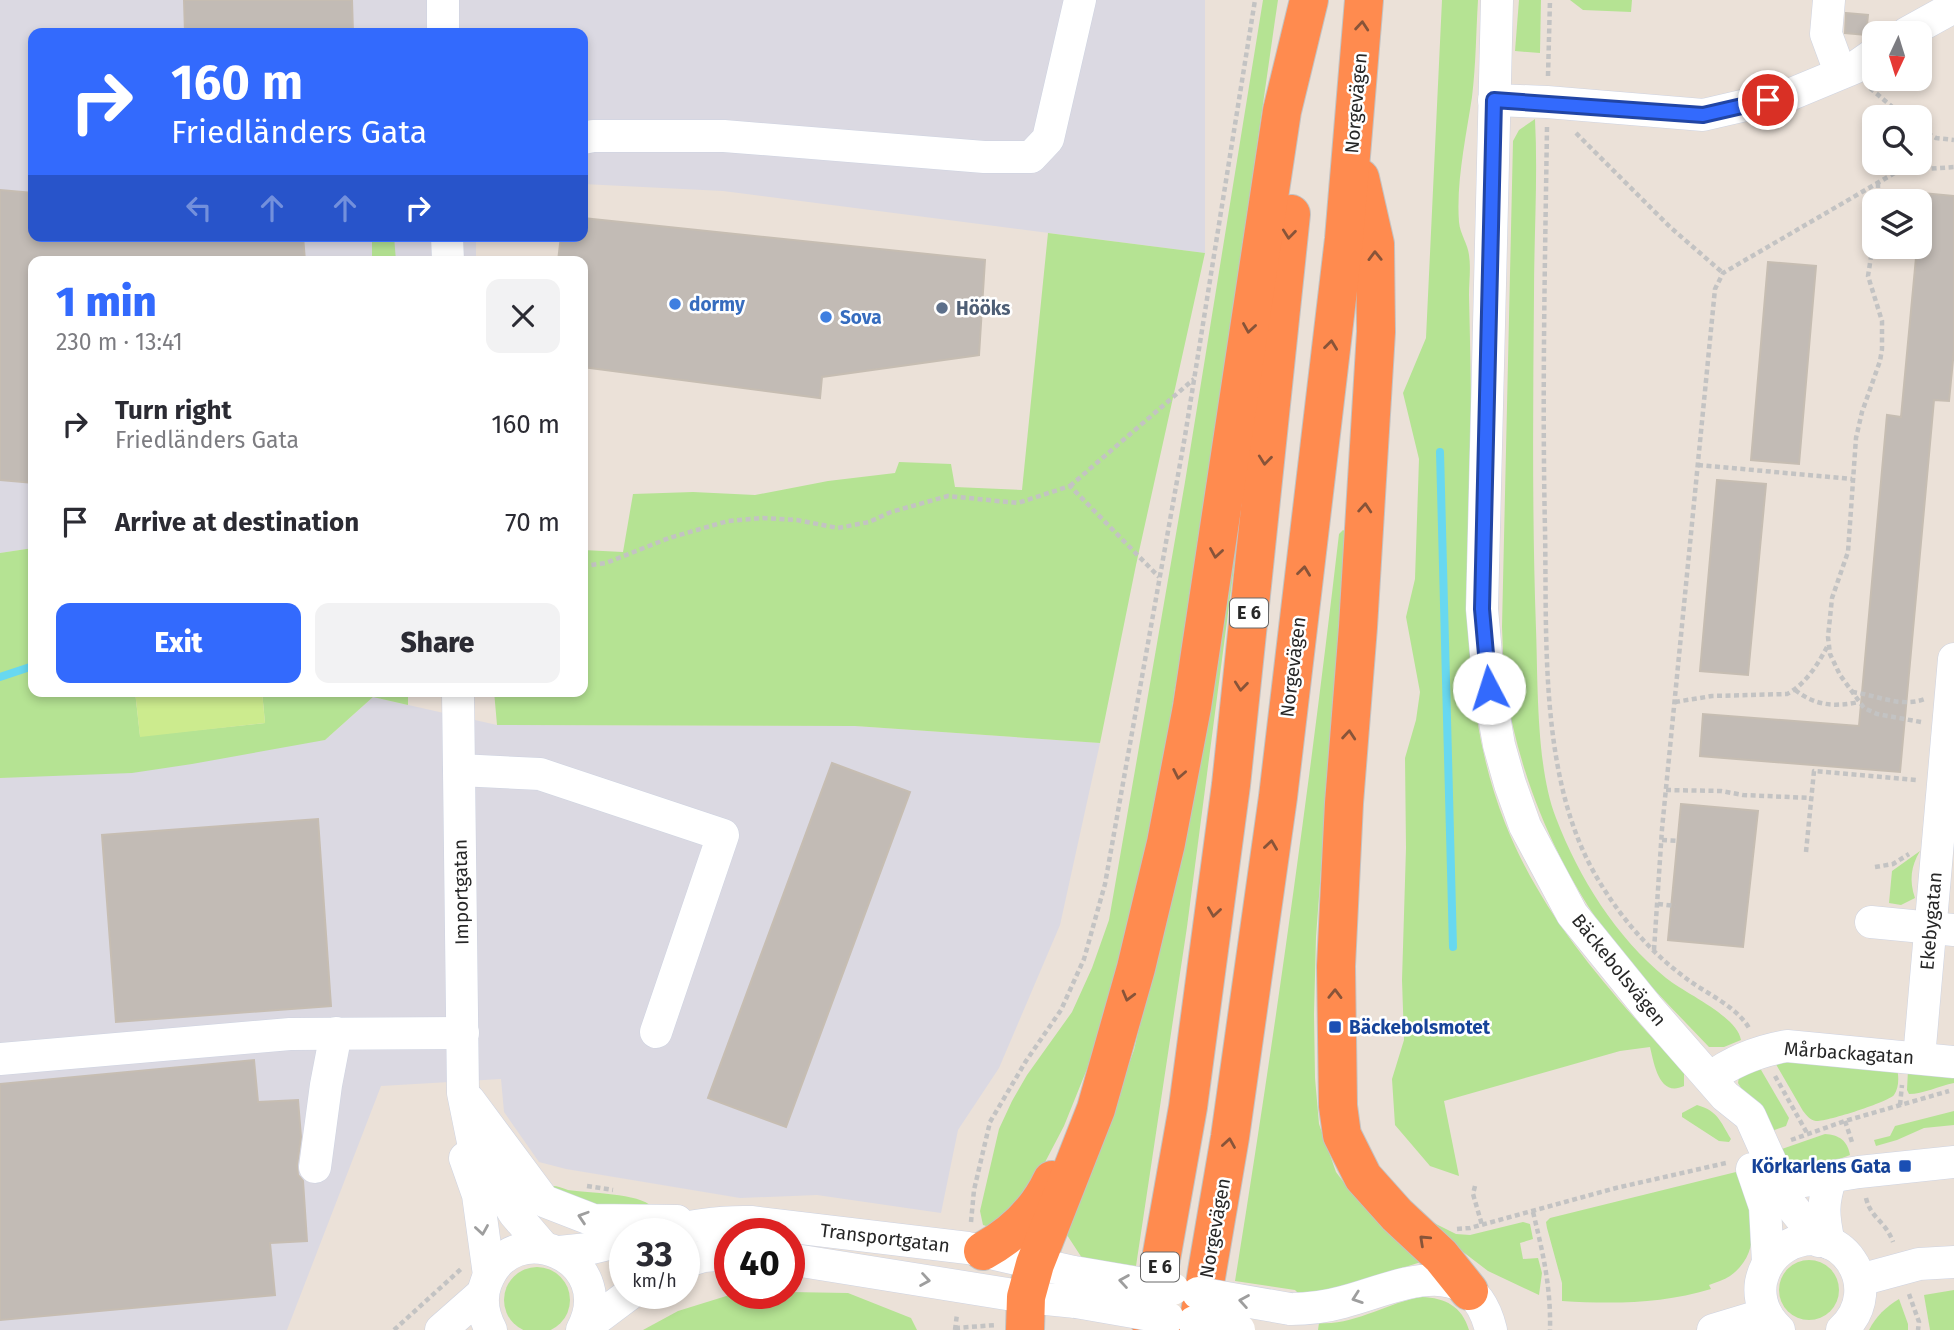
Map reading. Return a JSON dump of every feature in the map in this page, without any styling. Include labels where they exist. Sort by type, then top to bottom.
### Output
[{"type":"highway","points":[[1029,1297],[1096,1109],[1136,968],[1166,843],[1192,707],[1282,111],[1311,0]]},
{"type":"highway","name":"E 6","points":[[1149,1330],[1188,1108],[1231,785],[1311,0]]},
{"type":"highway","name":"Norgevägen","points":[[1197,1330],[1230,1137],[1278,797],[1344,239],[1364,0]]},
{"type":"highway","points":[[1352,142],[1375,244],[1376,332],[1342,830],[1336,966],[1338,1106],[1342,1135],[1363,1177],[1397,1215],[1441,1256],[1482,1311]]},
{"type":"highway","points":[[983,1251],[1019,1227],[1044,1196],[1087,1105],[1108,1068]]},
{"type":"street","points":[[443,0],[443,28]]},
{"type":"street","points":[[588,138],[724,135],[984,157],[1031,157],[1048,139],[1080,0]]},
{"type":"street","name":"Bäckebolsvägen","points":[[1497,0],[1482,609],[1489,688],[1499,745],[1525,826],[1572,914],[1649,1009],[1718,1087],[1731,1126],[1757,1153],[1770,1187],[1824,1242],[1838,1248],[1852,1262],[1860,1280]]},
{"type":"street","points":[[1494,100],[1703,115],[1789,96],[1856,65],[1826,34],[1829,0]]},
{"type":"street","points":[[1926,21],[1950,6]]},
{"type":"street","name":"Ekebygatan","points":[[1919,1058],[1940,993],[1954,659]]},
{"type":"street","name":"Importgatan","points":[[458,697],[464,1093],[474,1147],[514,1213],[551,1250]]},
{"type":"street","points":[[459,770],[540,774],[723,835],[656,1032]]},
{"type":"street","points":[[1871,922],[1942,929]]},
{"type":"street","points":[[315,1167],[336,1033]]},
{"type":"street","points":[[0,1059],[290,1034],[463,1033]]},
{"type":"street","name":"Mårbackagatan","points":[[1718,1087],[1726,1066],[1761,1050],[1787,1046],[1954,1062]]},
{"type":"street","points":[[464,1093],[544,1201],[593,1220],[609,1220]]},
{"type":"street","name":"Importgatan","points":[[464,1093],[457,1109],[456,1126],[478,1195],[480,1277]]},
{"type":"street","points":[[1770,1187],[1954,1162]]},
{"type":"street","points":[[1768,1263],[1790,1245],[1809,1240],[1824,1242],[1824,1200],[1845,1175]]},
{"type":"street","name":"Bäckebolsvägen","points":[[1770,1187],[1765,1207],[1768,1263],[1760,1289],[1773,1322]]},
{"type":"street","name":"Transportgatan","points":[[700,1224],[751,1222],[983,1251],[1029,1297]]},
{"type":"street","points":[[441,1330],[480,1277],[515,1252],[529,1248],[588,1249],[609,1244]]},
{"type":"street","points":[[551,1250],[580,1269],[588,1285],[589,1312],[582,1329]]},
{"type":"street","name":"Transportgatan","points":[[805,1262],[1029,1297],[1075,1287]]},
{"type":"street","points":[[1842,1330],[1858,1307],[1860,1280],[1919,1264],[1954,1262]]},
{"type":"street","points":[[480,1277],[484,1316],[491,1330]]},
{"type":"street","points":[[1075,1287],[1290,1309],[1314,1309],[1418,1280],[1453,1283],[1482,1311],[1515,1330]]},
{"type":"street","points":[[1075,1287],[1239,1330]]},
{"type":"street","points":[[582,1329],[609,1309]]},
{"type":"street","points":[[1713,1330],[1773,1322]]},
{"type":"path","points":[[974,1190],[990,1122],[1026,1061],[1061,1010],[1084,959],[1105,884],[1194,379],[1255,0]]},
{"type":"path","points":[[1550,0],[1544,481],[1550,711],[1558,775],[1572,824],[1596,875],[1622,915],[1654,951],[1746,1023],[1807,1133]]},
{"type":"path","points":[[1856,65],[1865,84],[1890,105]]},
{"type":"path","points":[[1547,102],[1670,227],[1723,273]]},
{"type":"path","points":[[1932,136],[1954,140]]},
{"type":"path","points":[[1654,951],[1666,790],[1715,289],[1723,273],[1898,171],[1954,167]]},
{"type":"path","points":[[1878,183],[1878,189]]},
{"type":"path","points":[[1871,259],[1868,276],[1882,321],[1882,349],[1862,412],[1852,479],[1848,552],[1832,598],[1830,654],[1840,675],[1864,708],[1877,714],[1924,723]]},
{"type":"path","points":[[588,565],[606,563],[669,538],[728,521],[763,518],[797,520],[838,528],[869,522],[891,512],[948,496],[1018,503],[1070,486],[1194,379]]},
{"type":"path","points":[[1698,466],[1852,479]]},
{"type":"path","points":[[1070,486],[1160,577]]},
{"type":"path","points":[[1675,702],[1712,696],[1787,694],[1795,690],[1816,666],[1829,645]]},
{"type":"path","points":[[1795,690],[1805,698],[1826,705],[1859,702]]},
{"type":"path","points":[[1851,692],[1911,703],[1929,698]]},
{"type":"path","points":[[1806,852],[1814,771],[1929,781]]},
{"type":"path","points":[[1666,790],[1721,790],[1743,795],[1811,799]]},
{"type":"path","points":[[1662,840],[1679,841]]},
{"type":"path","points":[[1875,867],[1894,864],[1913,850]]},
{"type":"path","points":[[1658,904],[1675,906]]},
{"type":"path","points":[[1470,1228],[1616,1188],[1674,1177],[1757,1153],[1844,1121],[1954,1091]]},
{"type":"path","points":[[1844,1121],[1855,1151],[1845,1175],[1868,1210],[1888,1228],[1899,1269],[1919,1322],[1918,1330]]},
{"type":"path","points":[[583,1185],[619,1191]]},
{"type":"path","points":[[1475,1186],[1473,1194],[1482,1225]]},
{"type":"path","points":[[1533,1212],[1548,1273],[1550,1330]]},
{"type":"path","points":[[394,1330],[480,1277]]},
{"type":"shaded area","points":[[0,0],[1205,0],[1205,253],[723,191],[588,184],[588,28],[28,28],[28,242],[476,242],[476,256],[28,256],[28,549],[0,553]]},
{"type":"shaded area","points":[[373,697],[497,725],[855,726],[1100,743],[1060,925],[999,1068],[958,1130],[941,1213],[817,1195],[740,1198],[566,1169],[539,1162],[504,1112],[501,1079],[381,1086],[287,1330],[0,1330],[0,778],[325,740]]},
{"type":"green space","points":[[1263,0],[1278,0],[1188,628],[1175,688],[1152,845],[1095,1049],[1064,1126],[1021,1208],[988,1231],[983,1225],[980,1211],[999,1129],[1027,1075],[1072,1012],[1092,968],[1109,920],[1185,482]]},
{"type":"green space","points":[[1442,0],[1478,0],[1473,85],[1458,207],[1470,265],[1469,627],[1478,724],[1489,773],[1505,823],[1521,859],[1560,925],[1607,986],[1684,1073],[1684,1086],[1669,1087],[1663,1083],[1656,1070],[1650,1047],[1620,1051],[1444,1101],[1459,1176],[1430,1166],[1395,1125],[1392,1079],[1404,1040],[1402,980],[1406,848],[1405,758],[1416,720],[1420,692],[1406,617],[1415,579],[1419,459],[1403,393],[1426,338]]},
{"type":"green space","points":[[1519,0],[1541,0],[1540,53],[1515,51]]},
{"type":"green space","points":[[1570,0],[1632,0],[1631,12],[1583,10]]},
{"type":"green space","points":[[1535,119],[1534,545],[1541,750],[1549,797],[1576,863],[1615,925],[1666,978],[1721,1014],[1737,1031],[1741,1040],[1724,1047],[1709,1047],[1632,964],[1589,908],[1543,819],[1512,724],[1505,683],[1502,627],[1513,141],[1519,130]]},
{"type":"green space","points":[[1048,233],[1205,253],[1100,743],[855,726],[497,725],[495,697],[588,697],[588,550],[623,552],[633,494],[693,492],[755,495],[828,481],[895,473],[899,462],[951,464],[955,487],[1022,490]]},
{"type":"green space","points":[[372,242],[394,242],[396,256],[372,256]]},
{"type":"green space","points":[[1241,514],[1187,927],[1136,1266],[1082,1258],[1067,1235],[1134,1050],[1176,865],[1236,515]]},
{"type":"green space","points":[[1343,530],[1346,532],[1316,937],[1315,1078],[1319,1124],[1336,1172],[1348,1188],[1421,1262],[1320,1294],[1299,1294],[1295,1290],[1235,1281],[1291,908],[1339,534]]},
{"type":"green space","points":[[28,549],[28,697],[136,697],[140,736],[265,723],[263,697],[373,697],[325,740],[132,773],[0,778],[0,553]]},
{"type":"green space","points":[[136,697],[263,697],[265,723],[140,737]]},
{"type":"green space","points":[[373,697],[408,697],[408,705]]},
{"type":"green space","points":[[1920,851],[1912,873],[1915,898],[1901,905],[1889,903],[1892,871]]},
{"type":"green space","points":[[1773,1059],[1897,1068],[1898,1086],[1894,1095],[1881,1102],[1816,1121],[1803,1111]]},
{"type":"green space","points":[[1757,1063],[1789,1118],[1786,1126],[1769,1132],[1738,1083],[1739,1077]]},
{"type":"green space","points":[[1908,1070],[1954,1074],[1954,1083],[1909,1094]]},
{"type":"green space","points":[[1697,1105],[1710,1110],[1718,1118],[1731,1139],[1729,1142],[1719,1141],[1682,1117],[1682,1113]]},
{"type":"green space","points":[[1954,1111],[1954,1125],[1924,1128],[1876,1146],[1874,1140],[1890,1136],[1895,1126]]},
{"type":"green space","points":[[1825,1134],[1842,1139],[1850,1155],[1792,1170],[1779,1150]]},
{"type":"green space","points":[[1736,1172],[1751,1212],[1752,1241],[1741,1266],[1730,1276],[1709,1285],[1711,1289],[1674,1298],[1618,1302],[1562,1301],[1562,1283],[1546,1222],[1550,1218]]},
{"type":"green space","points":[[552,1186],[625,1196],[646,1202],[652,1207],[622,1212],[560,1195]]},
{"type":"green space","points":[[1523,1222],[1530,1224],[1533,1239],[1520,1243],[1523,1259],[1538,1258],[1542,1273],[1539,1295],[1488,1271],[1454,1245],[1434,1223],[1456,1234],[1470,1235]]},
{"type":"green space","points":[[1809,1260],[1826,1265],[1834,1273],[1839,1290],[1834,1307],[1826,1315],[1809,1320],[1792,1315],[1784,1307],[1779,1290],[1784,1273],[1792,1265]]},
{"type":"green space","points":[[537,1267],[550,1270],[560,1277],[569,1294],[569,1306],[564,1318],[546,1331],[528,1331],[519,1327],[507,1313],[504,1300],[507,1287],[514,1277],[524,1270]]},
{"type":"green space","points":[[1954,1290],[1954,1330],[1930,1330],[1924,1295]]},
{"type":"green space","points":[[805,1292],[848,1293],[911,1318],[917,1330],[643,1330],[678,1311],[700,1309],[700,1304],[714,1300],[714,1309],[805,1309]]},
{"type":"green space","points":[[1422,1297],[1438,1299],[1452,1305],[1462,1315],[1469,1330],[1318,1330],[1319,1323],[1345,1321]]},
{"type":"green space","points":[[1899,1299],[1908,1330],[1869,1330],[1882,1312]]},
{"type":"building","points":[[184,0],[352,0],[353,28],[185,28]]},
{"type":"building","points":[[1846,13],[1868,15],[1867,21],[1862,21],[1862,35],[1845,33]]},
{"type":"building","points":[[0,190],[28,193],[28,242],[303,242],[305,256],[28,256],[28,483],[0,480]]},
{"type":"building","points":[[1932,194],[1954,196],[1954,350],[1949,401],[1934,400],[1900,772],[1700,756],[1703,714],[1859,726],[1887,415],[1901,417],[1916,259],[1932,259]]},
{"type":"building","points":[[588,219],[985,260],[979,355],[822,377],[820,398],[588,368],[588,256],[559,256],[560,242],[588,242]]},
{"type":"building","points":[[1768,262],[1816,266],[1799,464],[1751,460]]},
{"type":"building","points":[[1717,480],[1766,484],[1748,675],[1700,671]]},
{"type":"building","points":[[832,763],[910,792],[786,1127],[708,1098]]},
{"type":"building","points":[[1681,804],[1758,811],[1743,947],[1668,940]]},
{"type":"building","points":[[318,819],[331,1006],[116,1022],[102,835]]},
{"type":"building","points":[[254,1060],[258,1102],[298,1100],[301,1137],[297,1165],[298,1175],[303,1181],[307,1241],[270,1243],[275,1295],[0,1320],[0,1084]]},
{"type":"waterway","points":[[1440,452],[1453,947]]},
{"type":"waterway","points":[[0,677],[28,668]]},
{"type":"place","name":"dormy","points":[[675,304]]},
{"type":"place","name":"Hööks","points":[[942,308]]},
{"type":"place","name":"Sova","points":[[826,317]]},
{"type":"place","name":"Bäckebolsmotet","points":[[1335,1027]]},
{"type":"place","name":"Körkarlens Gata","points":[[1905,1166]]},
{"type":"route","points":[[1489,688],[1482,609],[1494,100],[1703,115],[1768,100]]}]
